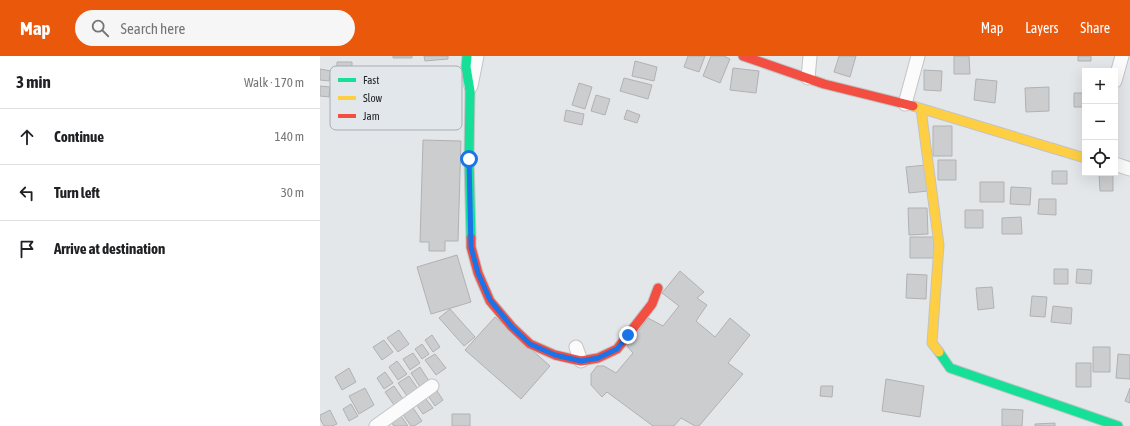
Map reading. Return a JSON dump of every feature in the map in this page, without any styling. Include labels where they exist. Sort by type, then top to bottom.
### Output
[{"type":"street","points":[[467,56],[466,67],[470,91],[469,159],[471,247],[478,273],[490,300],[512,327],[530,344],[555,355],[581,361],[598,358],[617,349],[652,304],[658,288]]},
{"type":"street","points":[[470,91],[477,56]]},
{"type":"street","points":[[743,56],[824,84],[905,104],[1082,157]]},
{"type":"street","points":[[808,78],[810,56]]},
{"type":"street","points":[[905,104],[918,56]]},
{"type":"street","points":[[1118,70],[1122,56]]},
{"type":"street","points":[[920,109],[939,245],[932,342],[950,368],[1118,426]]},
{"type":"street","points":[[1118,165],[1130,169]]},
{"type":"street","points":[[576,347],[581,361]]},
{"type":"street","points":[[376,426],[432,386]]},
{"type":"building","points":[[393,56],[412,56],[412,58],[393,58]]},
{"type":"building","points":[[424,56],[448,56],[448,59],[425,61]]},
{"type":"building","points":[[688,56],[705,56],[699,72],[684,67]]},
{"type":"building","points":[[711,56],[724,56],[730,59],[720,83],[703,76]]},
{"type":"building","points":[[839,56],[856,56],[850,77],[834,72]]},
{"type":"building","points":[[954,56],[969,56],[970,74],[954,74]]},
{"type":"building","points":[[1078,56],[1091,56],[1091,61],[1078,61]]},
{"type":"building","points":[[635,61],[657,67],[654,81],[632,76]]},
{"type":"building","points":[[337,62],[352,62],[352,66],[337,66]]},
{"type":"building","points":[[733,68],[759,71],[756,93],[730,90]]},
{"type":"building","points":[[320,69],[330,71],[329,81],[320,80]]},
{"type":"building","points":[[924,70],[942,71],[941,91],[924,90]]},
{"type":"building","points":[[624,78],[652,85],[648,99],[620,91]]},
{"type":"building","points":[[976,79],[997,81],[995,103],[974,100]]},
{"type":"building","points":[[579,83],[592,87],[585,109],[572,105]]},
{"type":"building","points":[[320,86],[330,87],[329,97],[320,96]]},
{"type":"building","points":[[1049,87],[1049,111],[1026,112],[1025,88]]},
{"type":"building","points":[[1074,93],[1082,93],[1082,107],[1074,107]]},
{"type":"building","points":[[596,95],[610,99],[605,115],[591,111]]},
{"type":"building","points":[[566,110],[584,114],[582,125],[564,121]]},
{"type":"building","points":[[627,110],[640,115],[637,123],[624,119]]},
{"type":"building","points":[[933,126],[952,126],[952,156],[933,156]]},
{"type":"building","points":[[423,140],[461,141],[458,241],[445,241],[445,251],[429,251],[429,242],[420,242]]},
{"type":"building","points":[[938,160],[956,160],[956,180],[938,180]]},
{"type":"building","points":[[926,165],[928,191],[909,193],[906,167]]},
{"type":"building","points":[[1052,171],[1067,171],[1067,184],[1052,184]]},
{"type":"building","points":[[1099,176],[1113,176],[1113,191],[1100,191]]},
{"type":"building","points":[[980,182],[1004,182],[1004,202],[980,202]]},
{"type":"building","points":[[1011,187],[1031,188],[1030,205],[1010,204]]},
{"type":"building","points":[[1039,199],[1056,199],[1056,215],[1038,214]]},
{"type":"building","points":[[908,208],[927,208],[928,234],[909,235]]},
{"type":"building","points":[[965,210],[983,210],[983,228],[965,228]]},
{"type":"building","points":[[1021,217],[1022,234],[1002,234],[1002,218]]},
{"type":"building","points":[[910,237],[934,237],[934,258],[910,258]]},
{"type":"building","points":[[457,255],[471,302],[431,314],[417,267]]},
{"type":"building","points":[[1054,269],[1068,269],[1068,284],[1054,284]]},
{"type":"building","points":[[1077,269],[1092,270],[1091,284],[1076,283]]},
{"type":"building","points":[[680,271],[704,292],[697,298],[707,305],[696,321],[715,337],[730,318],[750,335],[728,363],[743,374],[699,426],[695,426],[681,418],[674,426],[653,426],[607,392],[602,397],[591,385],[591,374],[597,366],[604,366],[616,373],[633,353],[627,346],[648,318],[663,326],[679,306],[662,293]]},
{"type":"building","points":[[907,274],[927,275],[926,299],[906,298]]},
{"type":"building","points":[[992,287],[994,308],[978,310],[976,288]]},
{"type":"building","points":[[1032,296],[1047,297],[1045,317],[1030,316]]},
{"type":"building","points":[[1053,306],[1072,308],[1071,324],[1051,322]]},
{"type":"building","points":[[450,309],[475,337],[464,346],[439,318]]},
{"type":"building","points":[[495,317],[550,366],[521,399],[465,350]]},
{"type":"building","points":[[399,330],[409,344],[398,352],[387,338]]},
{"type":"building","points":[[432,335],[440,347],[433,352],[425,340]]},
{"type":"building","points":[[384,340],[393,352],[382,360],[373,347]]},
{"type":"building","points":[[422,344],[429,354],[422,359],[415,349]]},
{"type":"building","points":[[1093,347],[1110,347],[1110,372],[1093,372]]},
{"type":"building","points":[[413,353],[420,363],[410,370],[403,359]]},
{"type":"building","points":[[435,354],[446,368],[436,375],[425,360]]},
{"type":"building","points":[[1118,354],[1130,355],[1130,379],[1116,378]]},
{"type":"building","points":[[397,361],[407,374],[398,380],[389,367]]},
{"type":"building","points":[[1076,363],[1091,363],[1091,387],[1076,387]]},
{"type":"building","points":[[420,367],[429,381],[420,387],[411,373]]},
{"type":"building","points":[[349,368],[356,382],[342,390],[335,377]]},
{"type":"building","points":[[385,372],[393,383],[384,389],[377,378]]},
{"type":"building","points":[[409,376],[418,389],[407,396],[398,383]]},
{"type":"building","points":[[886,379],[924,386],[920,417],[882,411]]},
{"type":"building","points":[[394,386],[403,399],[394,405],[385,392]]},
{"type":"building","points":[[821,386],[833,386],[832,397],[820,396]]},
{"type":"building","points":[[365,388],[374,405],[359,414],[349,396]]},
{"type":"building","points":[[435,388],[443,400],[435,406],[427,394]]},
{"type":"building","points":[[1130,388],[1130,403],[1125,401]]},
{"type":"building","points":[[425,398],[433,408],[423,414],[416,404]]},
{"type":"building","points":[[351,404],[358,416],[349,421],[343,409]]},
{"type":"building","points":[[411,405],[422,421],[414,426],[411,426],[401,412]]},
{"type":"building","points":[[1002,409],[1023,410],[1022,426],[1002,426]]},
{"type":"building","points":[[330,410],[337,424],[332,426],[324,426],[320,419],[320,415]]},
{"type":"building","points":[[399,413],[408,426],[394,426],[389,420]]},
{"type":"building","points":[[452,414],[470,414],[470,426],[452,426]]},
{"type":"building","points":[[1055,423],[1055,426],[1035,426],[1035,424]]},
{"type":"traffic: fast","points":[[467,56],[466,67],[470,91],[469,159],[471,238]]},
{"type":"traffic: fast","points":[[939,352],[950,368],[1118,426]]},
{"type":"traffic: slow","points":[[913,106],[1082,157]]},
{"type":"traffic: slow","points":[[921,109],[939,245],[932,343],[939,352]]},
{"type":"traffic: jam","points":[[743,56],[824,84],[913,106]]},
{"type":"traffic: jam","points":[[471,238],[471,247],[478,273],[490,301],[512,327],[530,344],[555,355],[581,361],[598,358],[617,349],[652,304],[658,288]]},
{"type":"route","points":[[469,159],[471,247],[478,273],[490,300],[512,327],[530,344],[555,355],[581,361],[598,358],[617,349],[628,335]]}]
